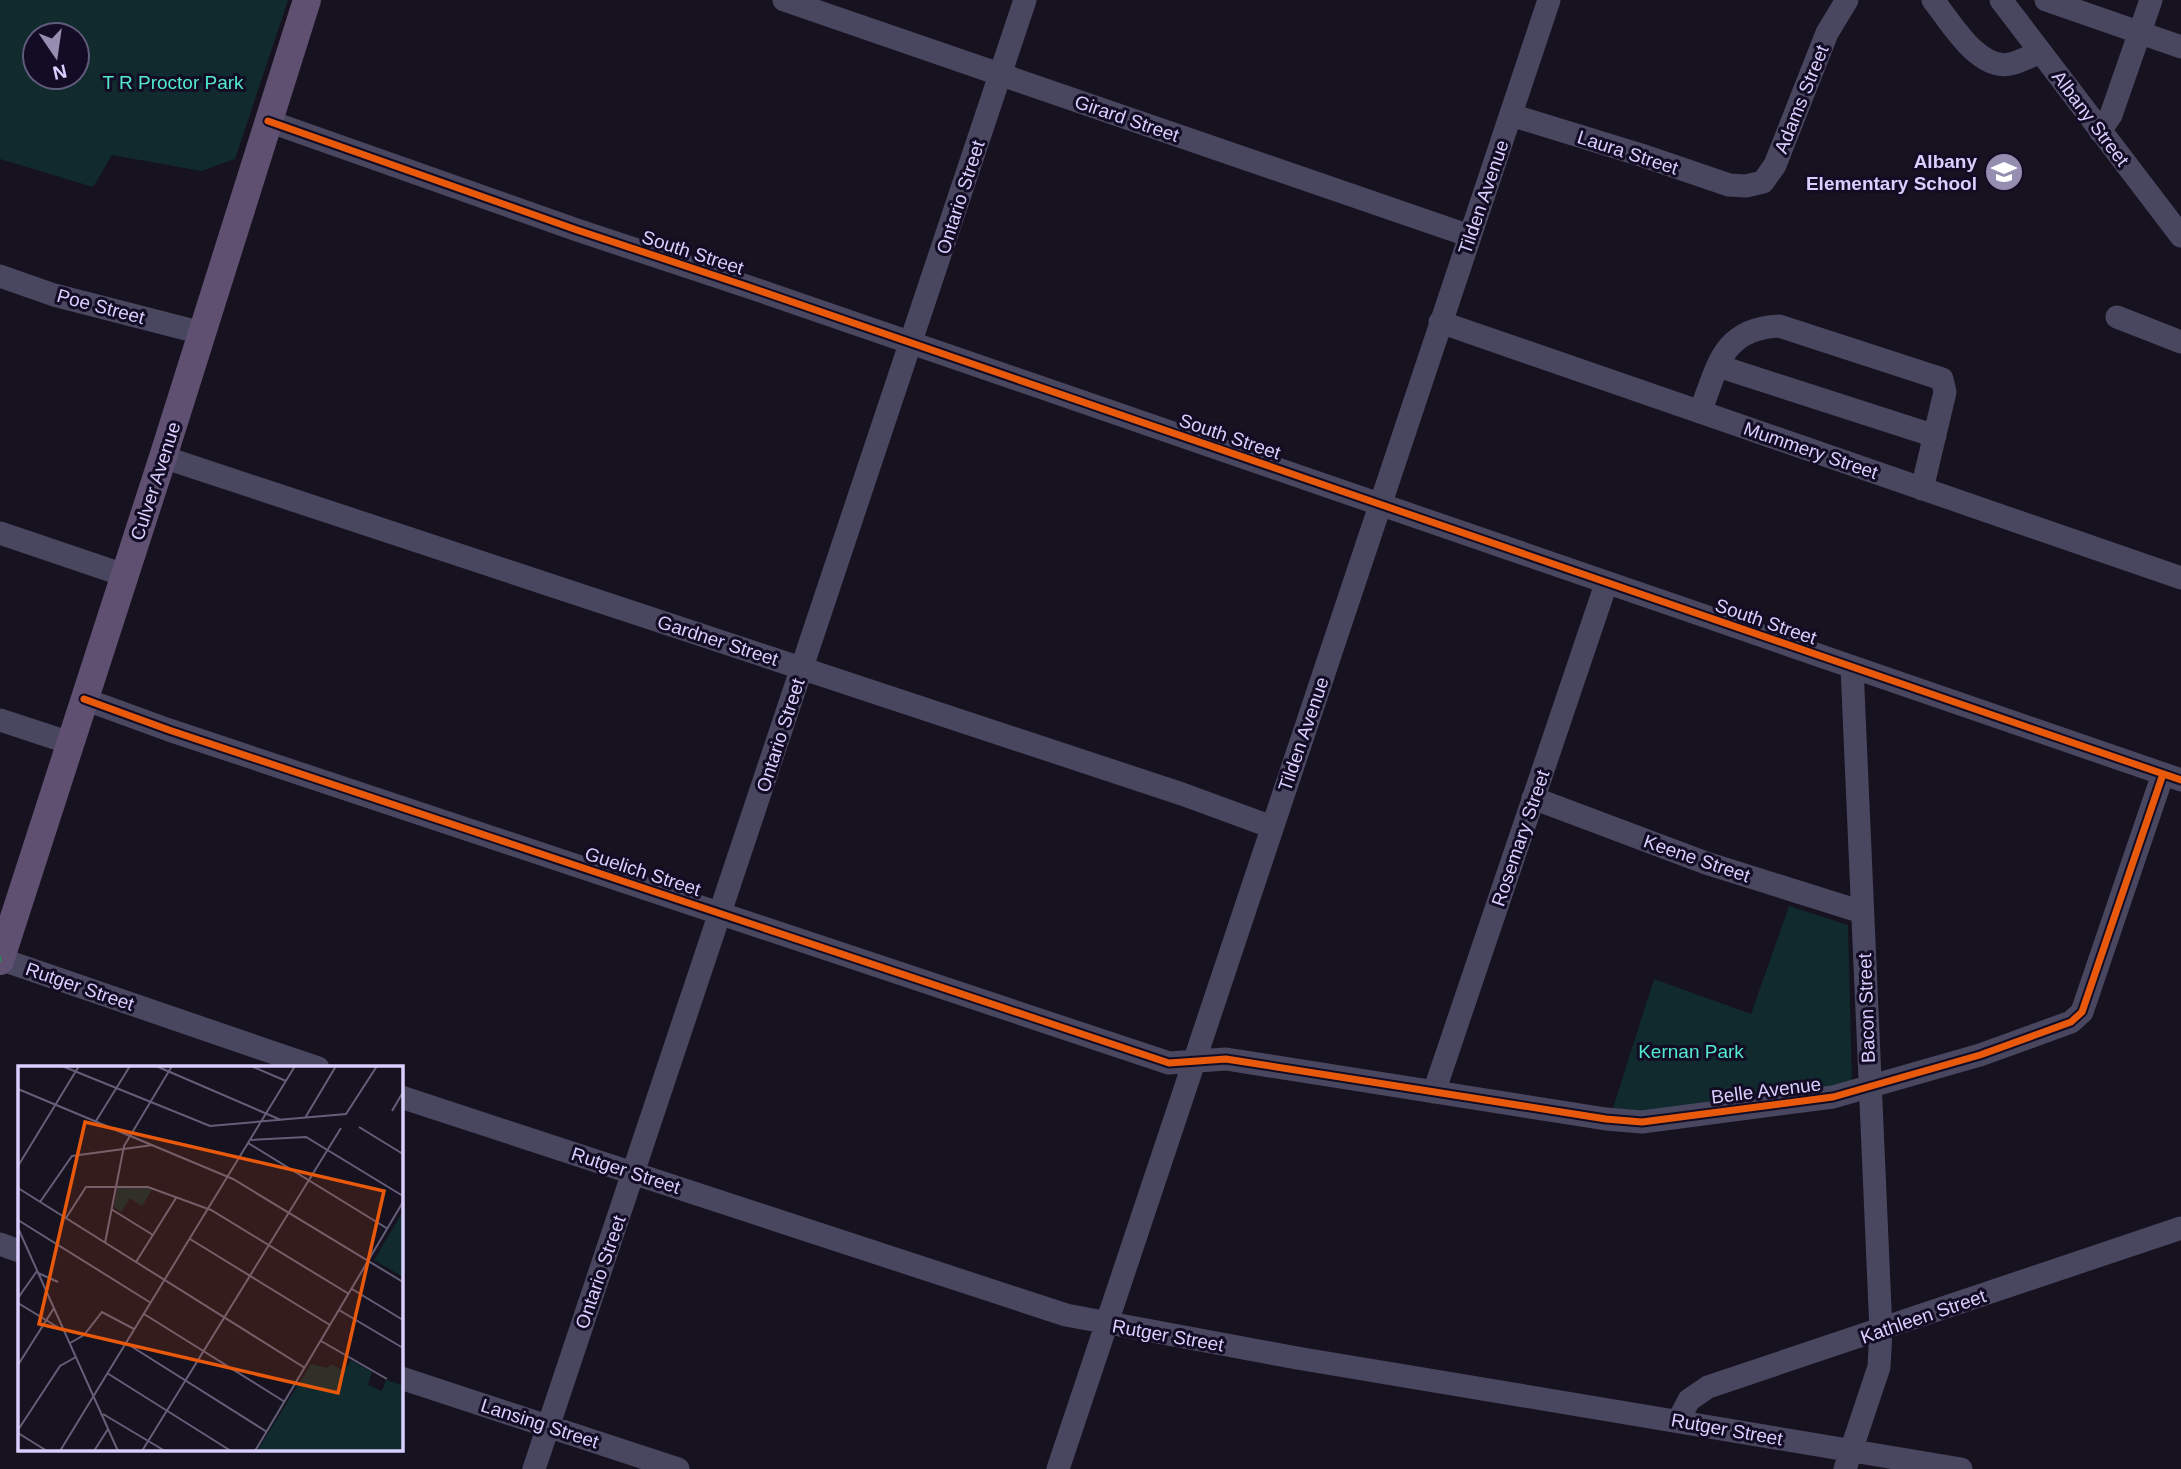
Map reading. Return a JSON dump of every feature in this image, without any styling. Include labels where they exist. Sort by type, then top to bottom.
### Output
[{"type":"main road","name":"Culver Avenue","points":[[0,959],[163,457],[307,0]]},
{"type":"street","name":"Girard Street","points":[[785,0],[1470,236]]},
{"type":"street","name":"Ontario Street","points":[[534,1469],[1025,0]]},
{"type":"street","name":"Adams Street","points":[[1746,186],[1763,182],[1775,164],[1826,33],[1847,0]]},
{"type":"street","points":[[1933,0],[1973,51],[1990,62],[2008,65],[2040,52]]},
{"type":"street","name":"Albany Street","points":[[2001,0],[2181,236]]},
{"type":"street","points":[[2046,0],[2181,47]]},
{"type":"street","points":[[2100,131],[2111,115],[2151,0]]},
{"type":"street","name":"Tilden Avenue","points":[[1058,1469],[1547,1]]},
{"type":"street","name":"Laura Street","points":[[1511,115],[1641,155],[1729,186],[1746,186]]},
{"type":"street","name":"South Street","points":[[268,121],[2172,777]]},
{"type":"street","name":"Poe Street","points":[[0,276],[54,295],[202,333]]},
{"type":"street","points":[[2118,317],[2181,342]]},
{"type":"street","name":"Mummery Street","points":[[1440,322],[2181,578]]},
{"type":"street","points":[[1700,412],[1724,351],[1742,335],[1765,327],[1779,326],[1942,379],[1945,392],[1922,489]]},
{"type":"street","points":[[1718,366],[1935,436]]},
{"type":"street","name":"Gardner Street","points":[[163,457],[802,667],[1182,794],[1272,827]]},
{"type":"street","points":[[0,533],[124,575]]},
{"type":"street","name":"Rosemary Street","points":[[1434,1092],[1606,584]]},
{"type":"street","name":"Bacon Street","points":[[1848,1460],[1879,1367],[1881,1331],[1852,667]]},
{"type":"street","name":"Guelich Street","points":[[84,699],[1169,1063],[1193,1062]]},
{"type":"street","points":[[0,720],[70,743]]},
{"type":"street","name":"Belle Avenue","points":[[1193,1062],[1226,1059],[1606,1119],[1642,1122],[1833,1097],[1870,1088],[1980,1055],[2071,1022],[2082,1012],[2172,777]]},
{"type":"street","name":"Keene Street","points":[[1533,798],[1706,863],[1862,912]]},
{"type":"street","name":"Rutger Street","points":[[0,959],[312,1066]]},
{"type":"street","name":"Rutger Street","points":[[402,1097],[1052,1311],[1108,1324],[1297,1358],[1678,1421],[1848,1460],[1961,1469]]},
{"type":"street","name":"Kathleen Street","points":[[1678,1421],[1689,1400],[1708,1387],[2181,1228]]},
{"type":"street","points":[[0,1244],[18,1251]]},
{"type":"street","name":"Lansing Street","points":[[402,1378],[678,1469]]},
{"type":"green space","name":"T R Proctor Park","points":[[0,0],[288,0],[235,159],[201,171],[112,155],[93,187],[0,159]]},
{"type":"green space","name":"Kernan Park","points":[[1789,906],[1848,925],[1852,1085],[1652,1112],[1613,1108],[1654,979],[1751,1014]]},
{"type":"cycle path","points":[[268,121],[577,230],[2181,780]]},
{"type":"cycle path","points":[[84,699],[169,730],[1169,1063],[1226,1059],[1606,1119],[1642,1122],[1833,1097],[1980,1055],[2071,1022],[2082,1012],[2163,774]]},
{"type":"place","name":"Albany Elementary School","points":[[2004,172]]}]
